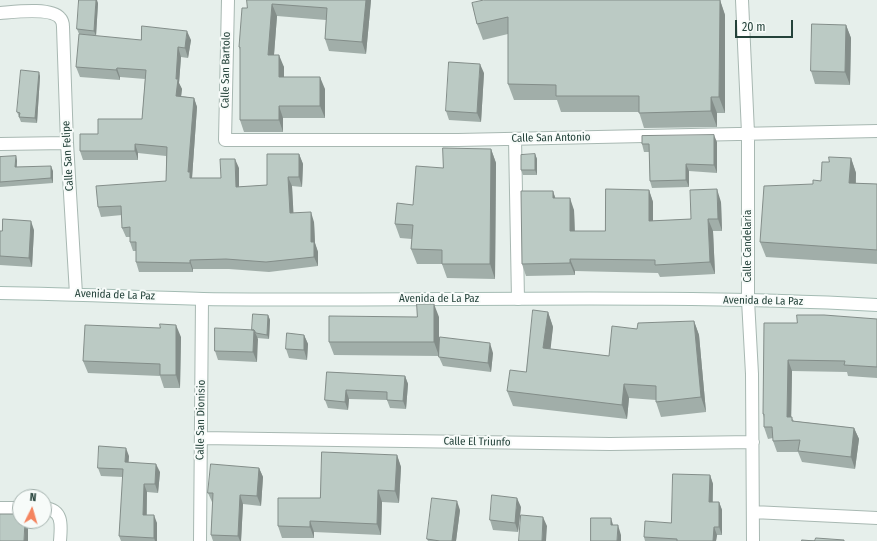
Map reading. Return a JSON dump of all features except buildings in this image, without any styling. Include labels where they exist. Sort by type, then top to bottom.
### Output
[{"type":"street","name":"Calle San Bartolo","points":[[225,140],[228,0]]},
{"type":"street","name":"Calle Candelaria","points":[[742,0],[748,133],[748,300],[753,442],[753,541]]},
{"type":"street","name":"Calle San Felipe","points":[[0,12],[45,12],[54,13],[61,18],[63,27],[67,143],[76,294]]},
{"type":"street","name":"Calle San Antonio","points":[[225,140],[515,139],[877,131]]},
{"type":"street","points":[[515,139],[518,298]]},
{"type":"street","points":[[0,144],[67,143]]},
{"type":"street","name":"Avenida de La Paz","points":[[0,293],[202,298],[748,300],[877,305]]},
{"type":"street","name":"Calle San Dionisio","points":[[200,541],[202,298]]},
{"type":"street","name":"Calle El Triunfo","points":[[201,438],[610,444],[753,442]]},
{"type":"street","points":[[0,508],[12,508]]},
{"type":"street","points":[[52,510],[57,513],[59,518],[61,527],[60,541]]},
{"type":"street","points":[[753,512],[877,518]]}]
